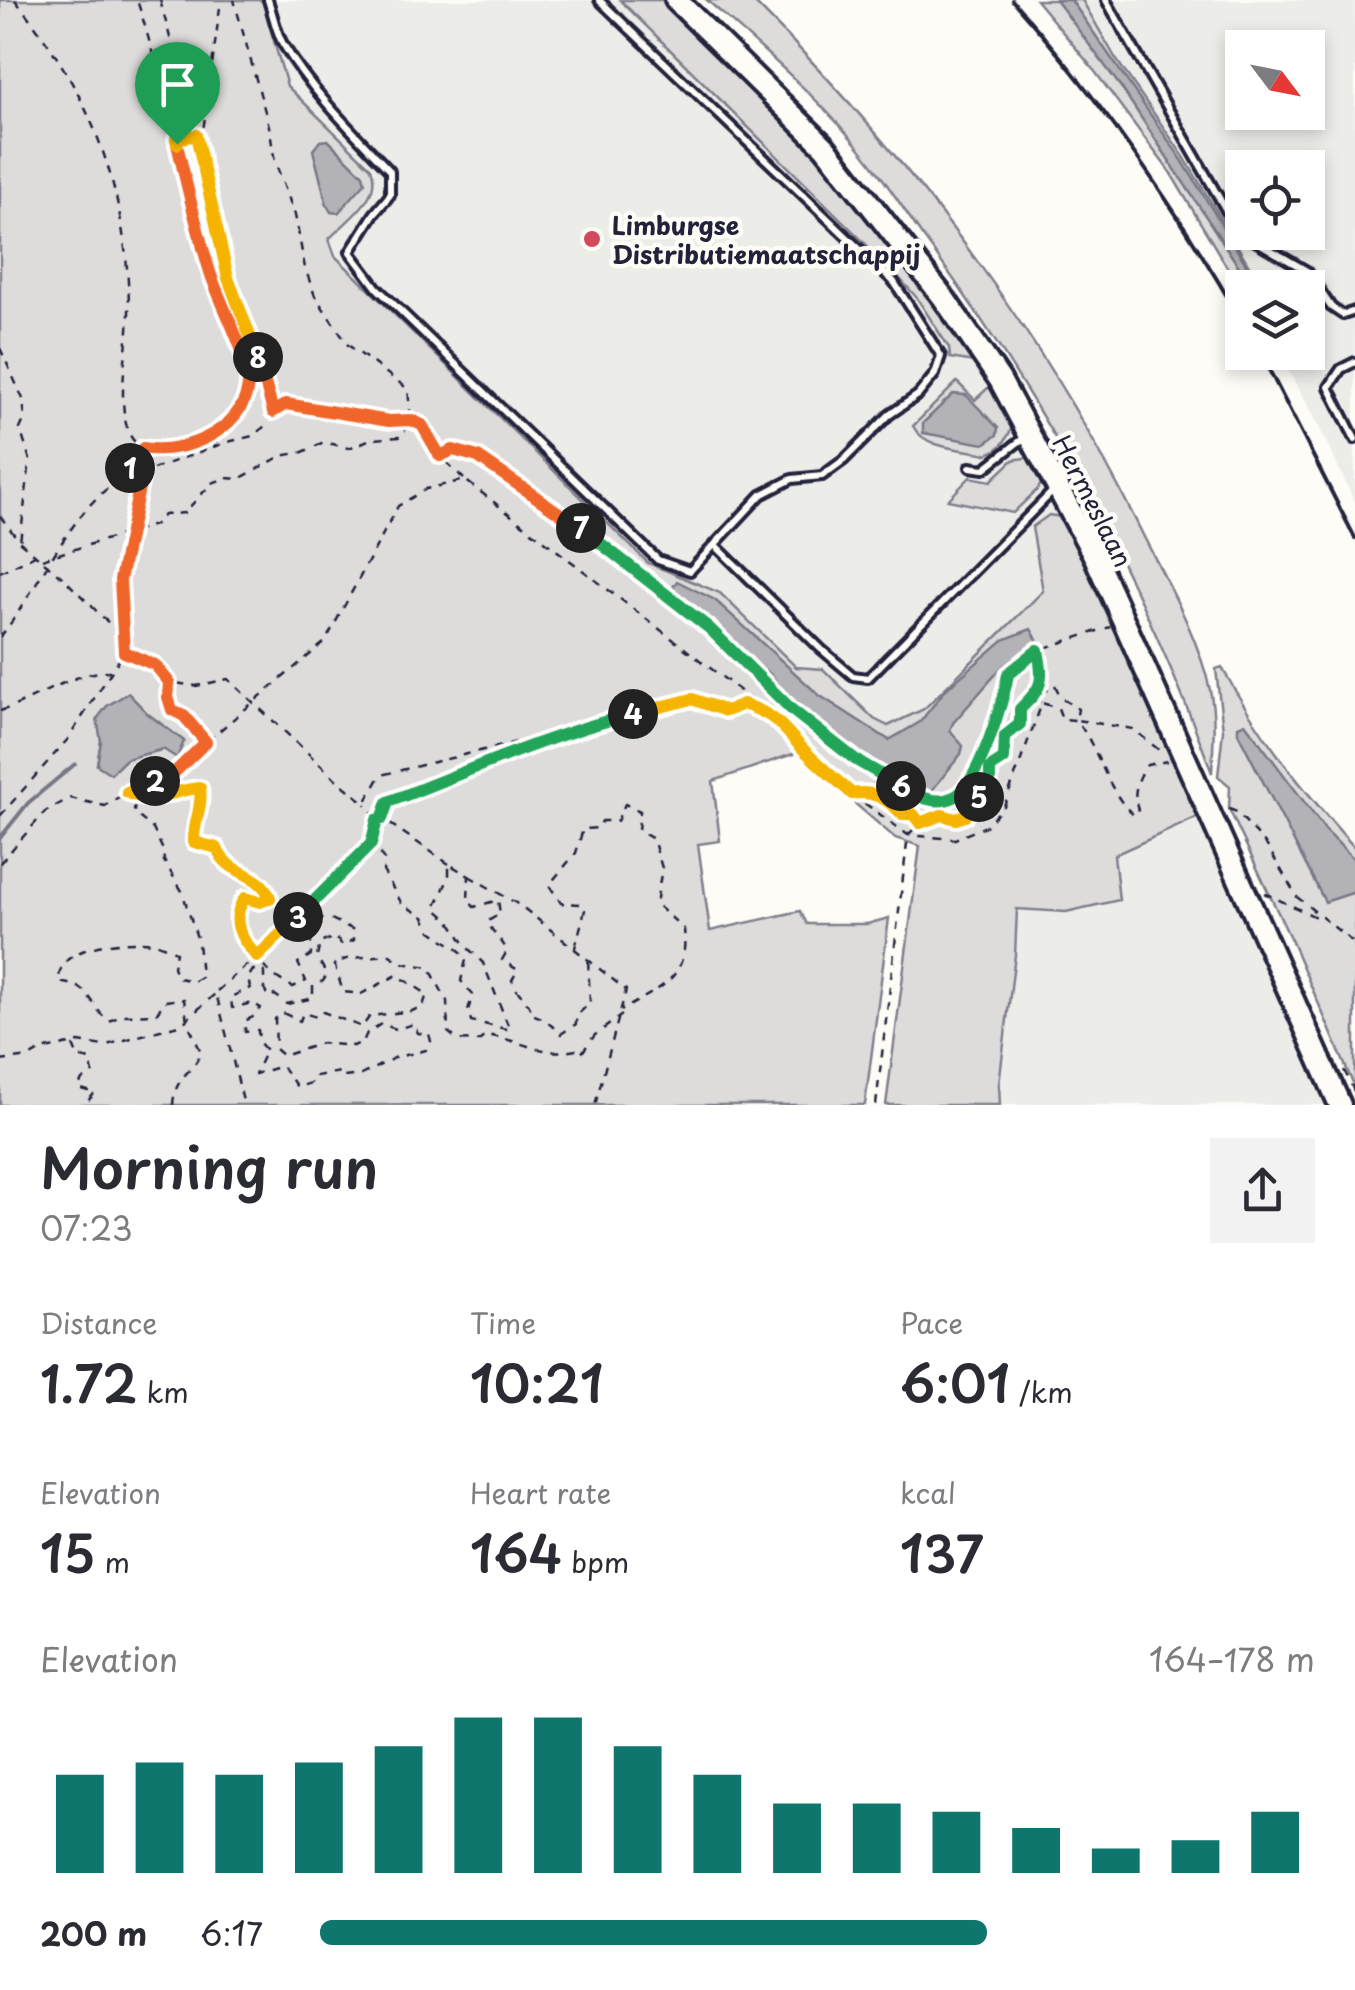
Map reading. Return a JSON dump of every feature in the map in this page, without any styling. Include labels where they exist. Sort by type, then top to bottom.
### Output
[{"type":"street","name":"Hermeslaan","points":[[676,0],[800,120],[943,297],[1000,380],[1058,486],[1124,623],[1340,1105]]},
{"type":"lane","points":[[268,0],[282,42],[308,80],[390,170],[390,195],[350,252],[377,288],[658,560],[690,571],[761,495],[792,478],[822,476],[844,460],[889,415],[918,395],[935,374],[941,356],[894,282],[599,0]]},
{"type":"lane","points":[[1106,0],[1238,230],[1307,271],[1331,307],[1344,315],[1355,311]]},
{"type":"lane","points":[[1355,362],[1341,369],[1329,387],[1355,439]]},
{"type":"lane","points":[[970,467],[984,469],[1030,434]]},
{"type":"lane","points":[[715,545],[822,650],[852,676],[868,678],[1058,486]]},
{"type":"path","points":[[15,0],[51,45],[92,121],[121,211],[129,306],[124,407],[127,428],[132,440],[143,448],[163,452],[192,442],[236,418],[246,398],[248,372],[210,273],[137,0]]},
{"type":"path","points":[[160,0],[228,278],[256,350],[273,412]]},
{"type":"path","points":[[176,139],[203,131],[222,0]]},
{"type":"path","points":[[42,558],[154,526],[164,515],[184,513],[212,483],[240,478],[266,461],[324,442],[349,448],[371,438],[400,437],[411,420],[408,389],[348,345],[315,296],[295,215],[275,162],[265,110],[234,0]]},
{"type":"path","points":[[0,348],[23,399],[25,418],[20,429],[30,460],[20,542]]},
{"type":"path","points":[[0,637],[35,590],[55,553],[113,483],[253,436],[273,412],[286,404],[389,421],[411,420],[422,425],[440,456],[465,480],[769,713],[852,794],[908,836],[954,839],[986,826],[1004,806],[1042,703]]},
{"type":"path","points":[[192,442],[227,442]]},
{"type":"path","points":[[123,480],[143,448]]},
{"type":"path","points":[[440,456],[453,450],[478,457],[599,540],[709,628],[792,710],[856,760],[919,798],[951,799],[963,791],[992,734],[1008,674],[1038,650],[1124,623]]},
{"type":"path","points":[[0,816],[68,739],[124,652],[120,580],[142,474]]},
{"type":"path","points":[[0,863],[45,812],[70,798],[105,806],[127,792],[173,774],[325,642],[398,506],[426,489],[465,480]]},
{"type":"path","points":[[0,516],[20,542],[42,558],[124,638]]},
{"type":"path","points":[[0,572],[36,554]]},
{"type":"path","points":[[1034,697],[1043,678],[1038,650]]},
{"type":"path","points":[[124,652],[155,665],[169,682],[196,686],[228,679],[380,820],[521,906],[626,990],[596,1105]]},
{"type":"path","points":[[0,711],[91,672],[111,671]]},
{"type":"path","points":[[169,682],[172,710],[184,716],[206,742]]},
{"type":"path","points":[[876,1105],[908,836],[920,823],[942,815],[956,819],[965,816],[972,800],[986,796],[990,768],[1004,759],[1005,736],[1020,724],[1020,709],[1034,697],[1055,685],[1060,698],[1078,709],[1076,720],[1091,739],[1122,806],[1135,816],[1136,786],[1147,765],[1171,761],[1133,729],[1076,720],[1062,719],[1058,708],[1034,697]]},
{"type":"path","points":[[365,802],[381,775],[692,699],[726,711],[743,704],[769,713]]},
{"type":"path","points":[[0,1060],[29,1057],[41,1050],[78,1042],[103,1046],[187,1020],[257,957],[372,840],[388,802],[584,726]]},
{"type":"path","points":[[127,792],[135,797],[160,798],[200,788],[202,802],[193,827],[194,842],[217,848],[229,868],[267,888],[270,898],[260,902],[245,898],[237,912],[240,934],[280,982],[293,987],[306,981],[298,963],[311,955],[306,930],[312,919],[329,918],[354,930],[354,940],[342,944],[335,937],[320,942],[318,957],[327,975],[313,986],[313,998],[287,1004],[275,995],[268,997],[264,972],[253,970],[248,978],[250,988],[232,996],[232,1008],[252,1003],[261,1008],[256,1016],[245,1021],[245,1032],[258,1030],[259,1042],[266,1050],[256,1074],[282,1066],[298,1088],[329,1073],[340,1072],[344,1077],[362,1075],[394,1058],[426,1050],[431,1041],[429,1034],[418,1033],[414,1024],[396,1029],[381,1024],[363,1042],[352,1046],[322,1043],[283,1056],[276,1050],[275,1018],[283,1013],[300,1021],[303,1013],[317,1017],[323,1012],[362,1027],[370,1016],[424,1006],[428,994],[397,975],[361,994],[343,992],[334,963],[390,954],[402,962],[429,967],[447,1000],[448,1032],[458,1040],[479,1042],[486,1034],[522,1042],[540,1052],[562,1054],[576,1050],[581,1054],[596,1035],[669,981],[684,962],[684,929],[656,904],[662,868],[653,839],[638,830],[640,811],[625,804],[617,821],[602,822],[598,828],[583,828],[576,853],[549,885],[561,903],[582,904],[584,910],[574,948]]},
{"type":"path","points":[[852,794],[868,791],[891,802],[902,814],[913,814],[920,823]]},
{"type":"path","points":[[135,797],[134,813],[153,829],[164,850],[164,861],[182,891],[198,941],[201,978],[178,978],[173,968],[176,952],[153,942],[103,944],[80,951],[60,968],[58,976],[60,982],[78,987],[109,1021],[122,1015],[156,1014],[165,1001],[184,999],[187,1020],[200,1052],[197,1062],[182,1075],[173,1105]]},
{"type":"path","points":[[1225,808],[1237,812],[1267,846],[1297,897],[1355,944]]},
{"type":"path","points":[[372,840],[402,904],[424,917],[431,931],[459,950],[466,960],[462,981],[473,996],[468,1010],[471,1022],[510,1030],[483,963],[435,908],[449,876],[449,864]]},
{"type":"path","points":[[469,876],[468,900],[474,906],[498,900],[500,914],[488,921],[507,951],[502,960],[518,970],[513,985],[529,1000],[532,1014],[561,1034],[576,1024],[576,1016],[590,1003],[586,985],[588,959]]},
{"type":"path","points":[[1262,892],[1322,919]]},
{"type":"path","points":[[216,993],[244,1105]]},
{"type":"path","points":[[72,1044],[78,1058],[90,1060],[93,1073],[78,1088],[94,1093],[84,1105]]},
{"type":"shaded area","points":[[0,0],[262,0],[287,86],[371,168],[373,179],[368,198],[329,239],[335,256],[648,563],[720,593],[796,667],[823,669],[874,719],[888,726],[924,709],[1043,591],[1032,527],[1049,515],[1061,517],[1071,527],[1198,817],[1114,855],[1119,900],[1066,912],[1017,909],[1000,1105],[886,1105],[920,846],[895,838],[796,753],[713,781],[720,841],[698,844],[710,931],[800,911],[807,924],[867,924],[889,918],[865,1105],[0,1105]],"holes":[[[128,693],[184,742],[97,764],[101,741]]]},
{"type":"shaded area","points":[[254,0],[630,0],[874,242],[977,371],[1028,451],[1061,517],[1049,515],[1032,527],[1043,591],[924,709],[888,726],[874,719],[823,669],[796,667],[720,593],[648,564],[334,256]]},
{"type":"shaded area","points":[[620,0],[663,0],[763,97],[833,174],[974,362],[950,358],[949,348],[917,298],[894,272]]},
{"type":"shaded area","points":[[707,0],[752,0],[758,6],[815,65],[923,190],[1020,323],[1106,464],[1190,631],[1212,700],[1212,773],[1121,562],[1086,493],[1008,361],[859,147],[798,83]]},
{"type":"shaded area","points":[[1036,0],[1082,0],[1225,225],[1225,250],[1240,250],[1252,270],[1229,270],[1170,172]]},
{"type":"shaded area","points":[[1056,0],[1071,0],[1182,160],[1225,230],[1225,246],[1123,90]]},
{"type":"shaded area","points":[[1082,0],[1355,0],[1355,502],[1288,370],[1325,370],[1325,270],[1252,270],[1240,250],[1325,250],[1325,150],[1225,150],[1225,225],[1184,157],[1116,59]]},
{"type":"shaded area","points":[[328,140],[363,175],[365,183],[338,213],[331,212],[327,205],[313,150],[320,141]]},
{"type":"shaded area","points":[[1228,250],[1237,250],[1250,270],[1241,270]]},
{"type":"shaded area","points":[[957,382],[975,400],[990,386],[1014,423],[1004,442],[992,452],[935,444],[918,434],[913,426]]},
{"type":"shaded area","points":[[953,394],[966,395],[998,428],[997,435],[984,444],[923,433],[923,423]]},
{"type":"shaded area","points":[[1030,457],[1045,476],[1038,489],[1013,513],[948,500],[970,477],[991,481],[1013,460]]},
{"type":"shaded area","points":[[677,581],[715,600],[819,695],[889,740],[920,722],[945,690],[1003,640],[1031,629],[1039,643],[1003,666],[953,723],[950,730],[963,746],[961,754],[930,793],[921,792],[834,739],[796,707],[770,674],[669,593]]},
{"type":"shaded area","points":[[1222,667],[1283,762],[1355,848],[1355,1088],[1229,809],[1230,786],[1218,776],[1223,730],[1216,669]]},
{"type":"shaded area","points":[[128,693],[184,741],[177,758],[163,749],[126,759],[111,774],[97,765],[101,741],[97,719],[107,706]]},
{"type":"shaded area","points":[[1245,723],[1326,831],[1355,860],[1355,892],[1325,902],[1238,733],[1238,726]]},
{"type":"shaded area","points":[[1198,817],[1324,1105],[1000,1105],[1017,908],[1066,912],[1114,855]]},
{"type":"waterway","points":[[0,838],[28,803],[75,764]]},
{"type":"railway","points":[[1012,0],[1136,155],[1225,294]]},
{"type":"railway","points":[[1269,370],[1355,538]]},
{"type":"place","name":"Limburgse Distributiemaatschappij","points":[[592,239]]},
{"type":"route","points":[[196,135],[228,278],[256,350],[273,412],[286,404],[389,421],[411,420],[422,425],[440,456],[453,450],[478,457],[599,540],[709,628],[792,710],[856,760],[919,798],[951,799],[963,791],[992,734],[1008,674],[1038,650],[1043,678],[1034,697],[1020,709],[1020,724],[1005,736],[1006,753],[1004,759],[990,768],[986,796],[972,800],[965,816],[956,819],[942,815],[920,823],[913,814],[902,814],[891,802],[868,791],[852,794],[769,713],[743,704],[726,711],[692,699],[584,726],[388,802],[382,819],[377,820],[371,844],[257,957],[240,934],[237,912],[245,898],[260,902],[270,898],[267,888],[229,868],[217,848],[194,842],[193,827],[202,802],[200,788],[160,798],[135,797],[127,792],[173,774],[206,742],[184,716],[172,710],[169,682],[155,665],[124,652],[120,580],[142,474],[123,480],[143,448],[163,452],[189,444],[236,418],[246,398],[248,372],[210,273],[177,144],[176,139],[196,135]]}]
